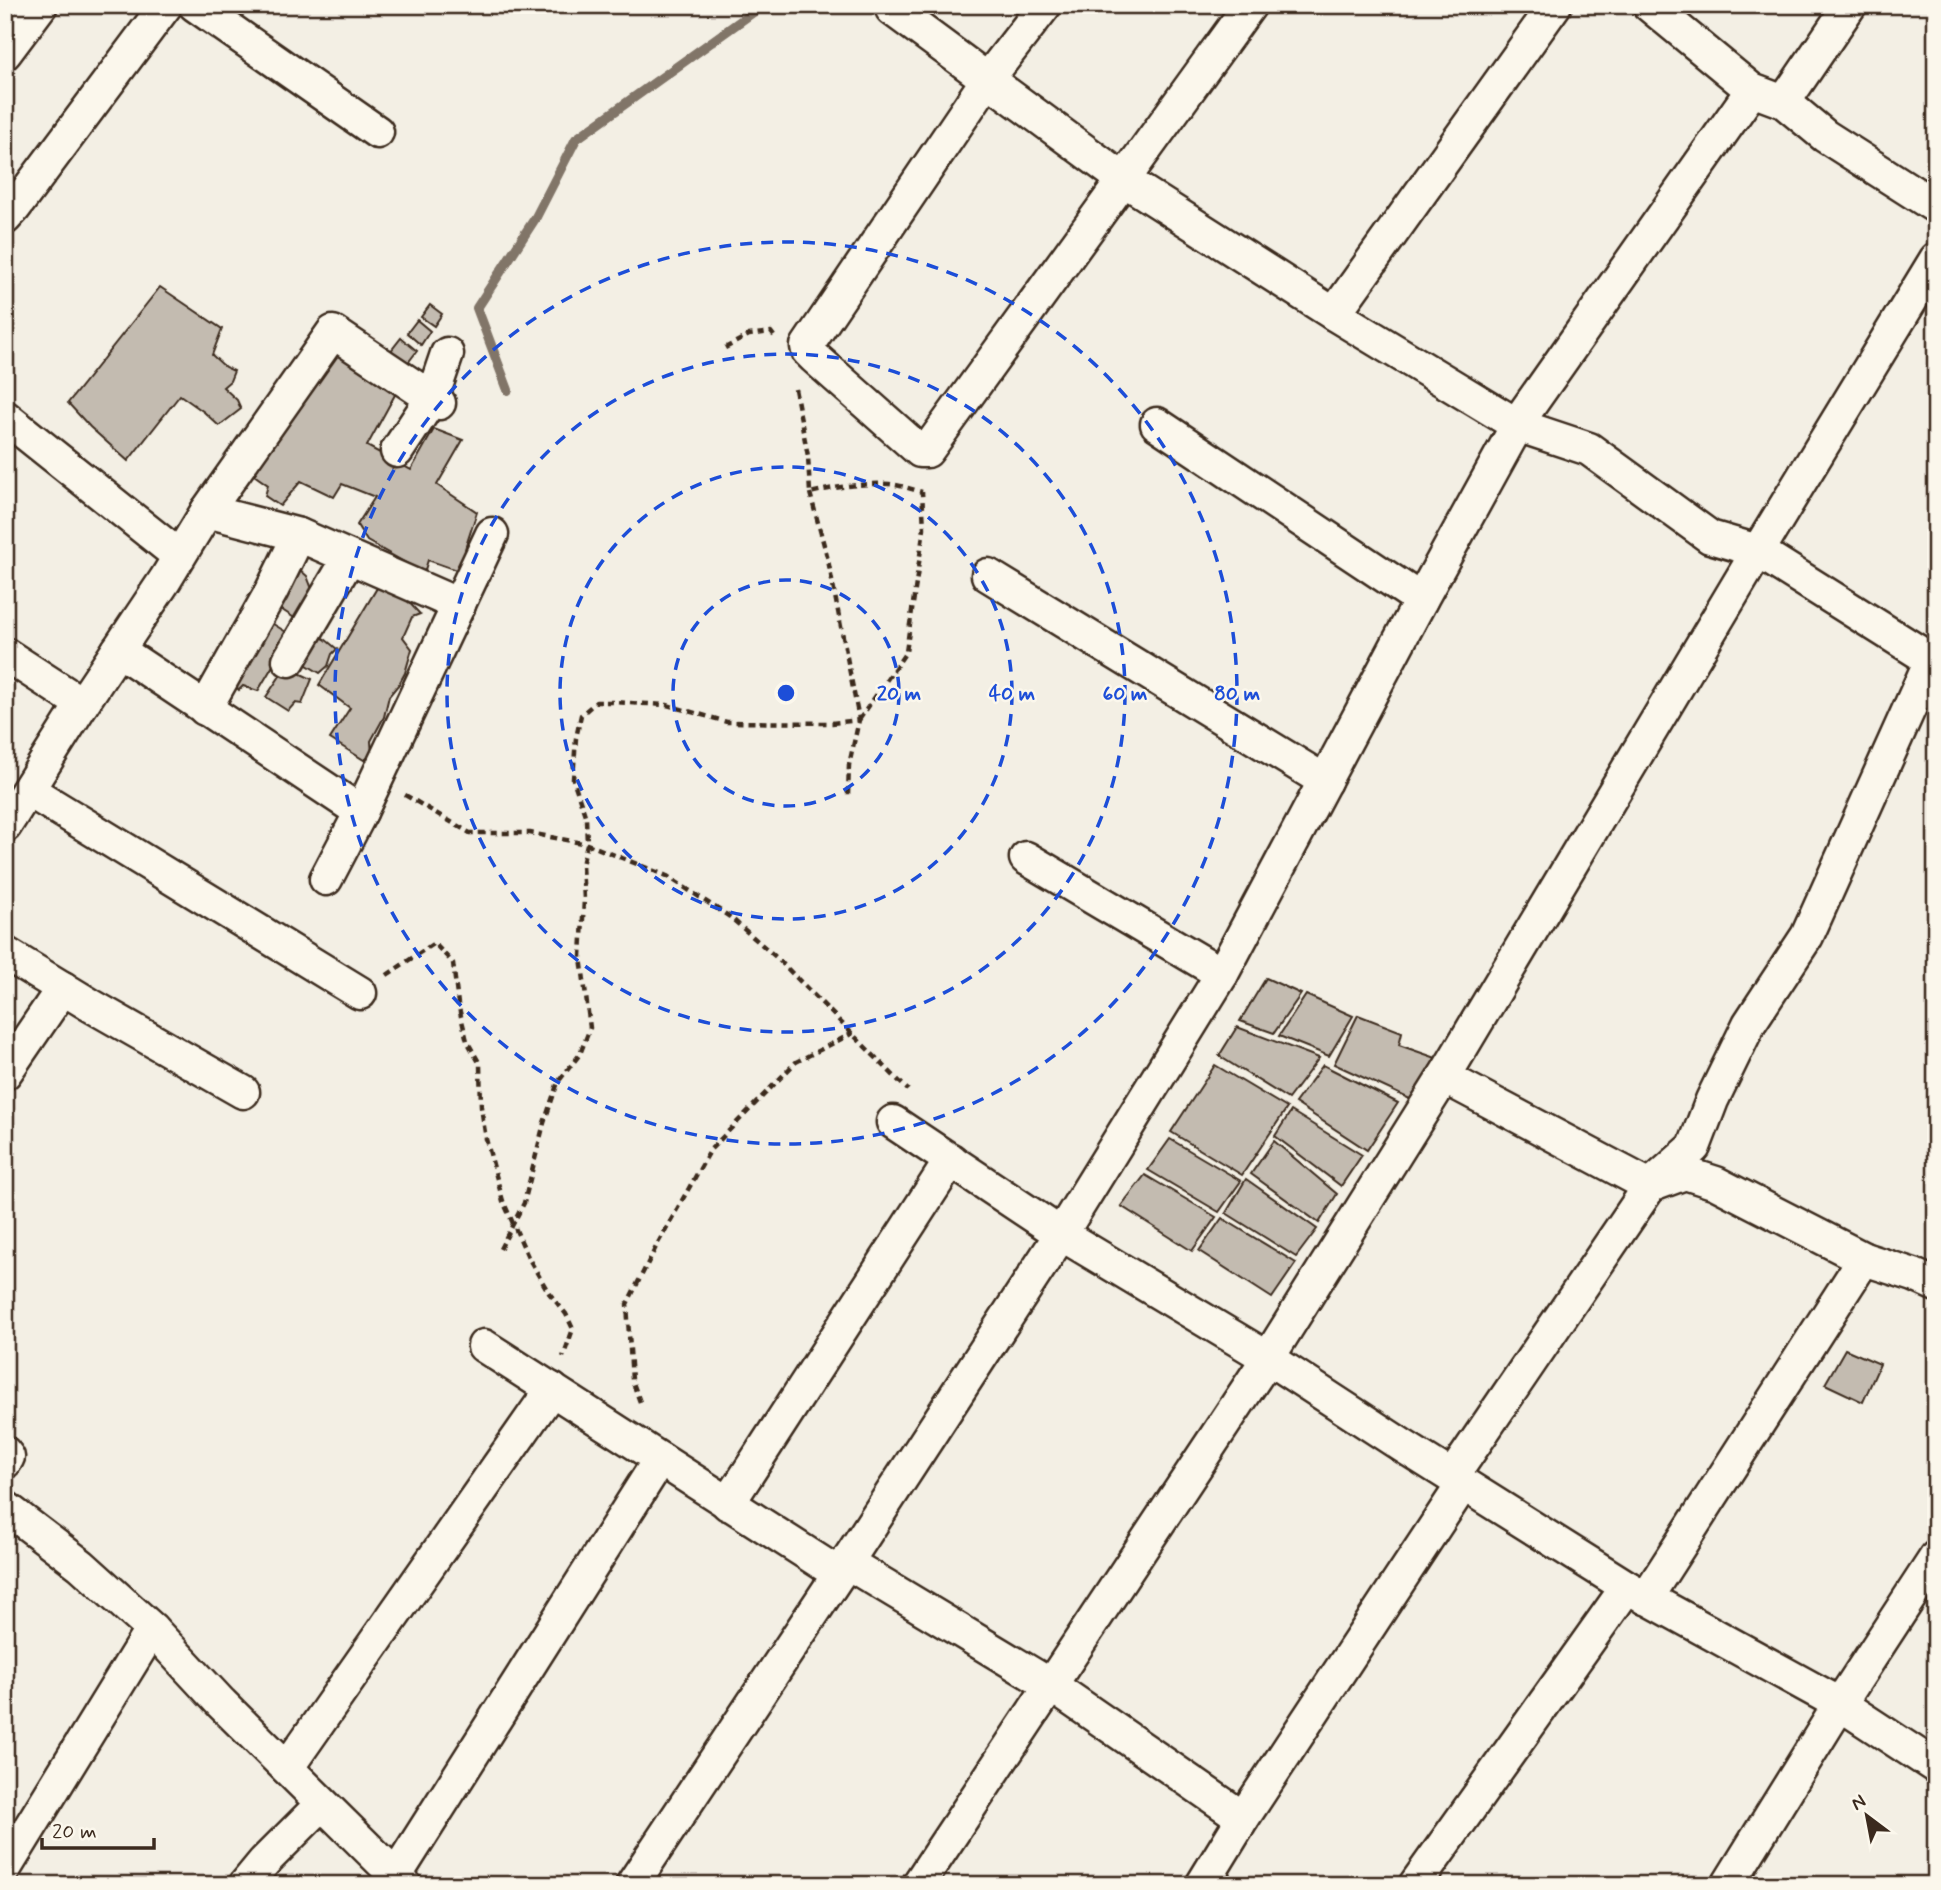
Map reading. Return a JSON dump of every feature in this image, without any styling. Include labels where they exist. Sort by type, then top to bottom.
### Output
[{"type":"street","points":[[5,218],[166,5]]},
{"type":"street","points":[[195,5],[377,132]]},
{"type":"street","points":[[1045,5],[987,80],[807,346],[814,357],[920,451],[927,451],[1250,5]]},
{"type":"street","points":[[1334,314],[1555,5]]},
{"type":"street","points":[[1649,5],[1752,90],[1784,102],[1825,136],[1936,207]]},
{"type":"street","points":[[1784,102],[1850,5]]},
{"type":"street","points":[[5,53],[30,9]]},
{"type":"street","points":[[892,9],[1124,180],[1334,314],[1517,425],[1589,449],[1710,537],[1758,551],[1933,662],[1807,936],[1749,1024],[1712,1100],[1694,1147],[1650,1185],[1458,1481],[1202,1885]]},
{"type":"street","points":[[632,1885],[1060,1234],[1222,974],[1517,425],[1752,90]]},
{"type":"street","points":[[918,1885],[1268,1358],[1444,1077],[1936,259]]},
{"type":"street","points":[[5,826],[180,556],[206,511],[333,332],[436,400]]},
{"type":"street","points":[[397,451],[436,400],[447,354]]},
{"type":"street","points":[[5,417],[180,556]]},
{"type":"street","points":[[1157,424],[1421,600]]},
{"type":"street","points":[[206,511],[299,535],[459,605]]},
{"type":"street","points":[[326,879],[361,812],[492,534]]},
{"type":"street","points":[[205,709],[265,603],[299,535]]},
{"type":"street","points":[[289,660],[349,558]]},
{"type":"street","points":[[988,575],[1325,781]]},
{"type":"street","points":[[118,650],[361,812]]},
{"type":"street","points":[[5,654],[82,704]]},
{"type":"street","points":[[28,790],[360,993]]},
{"type":"street","points":[[1026,858],[1222,974]]},
{"type":"street","points":[[5,953],[243,1092]]},
{"type":"street","points":[[5,1073],[63,988]]},
{"type":"street","points":[[1444,1077],[1650,1185],[1685,1173],[1716,1183],[1864,1259],[1936,1285]]},
{"type":"street","points":[[893,1122],[1060,1234],[1268,1358],[1458,1481],[1637,1592],[1840,1704],[1936,1767]]},
{"type":"street","points":[[728,1504],[951,1160]]},
{"type":"street","points":[[1415,1885],[1637,1592],[1864,1259]]},
{"type":"street","points":[[484,1346],[728,1504],[1052,1686],[1243,1818]]},
{"type":"street","points":[[287,1768],[552,1389]]},
{"type":"street","points":[[5,1452],[8,1457],[5,1462]]},
{"type":"street","points":[[5,1507],[80,1565],[152,1629],[221,1703],[400,1880],[660,1459]]},
{"type":"street","points":[[1728,1885],[1840,1704],[1936,1557]]},
{"type":"street","points":[[5,1868],[152,1629]]},
{"type":"street","points":[[245,1885],[322,1804]]},
{"type":"path","points":[[725,348],[749,335],[771,332],[776,340]]},
{"type":"path","points":[[792,379],[808,456],[810,494],[828,560],[859,720]]},
{"type":"path","points":[[848,795],[849,765],[859,720],[906,652],[924,528],[920,451]]},
{"type":"path","points":[[810,494],[826,489],[891,484],[922,492]]},
{"type":"path","points":[[500,1249],[524,1203],[544,1123],[558,1082],[580,1054],[590,1027],[581,957],[584,899],[582,865],[587,844],[586,818],[573,779],[576,738],[581,715],[596,702],[667,705],[727,722],[832,723],[859,720]]},
{"type":"path","points":[[377,778],[470,833],[530,833],[587,844],[667,876],[730,917],[777,958],[911,1093]]},
{"type":"path","points":[[360,993],[434,943],[453,963],[458,1004],[467,1041],[480,1064],[481,1107],[486,1139],[503,1201],[529,1259],[573,1329],[552,1389]]},
{"type":"path","points":[[660,1459],[632,1380],[627,1304],[711,1149],[796,1062],[853,1033]]},
{"type":"building","points":[[160,287],[222,329],[212,355],[234,371],[230,381],[223,387],[237,400],[241,409],[219,426],[180,395],[128,461],[68,403]]},
{"type":"building","points":[[430,305],[442,314],[434,326],[421,317]]},
{"type":"building","points":[[417,320],[430,331],[421,345],[407,333]]},
{"type":"building","points":[[401,338],[417,351],[407,364],[390,352]]},
{"type":"building","points":[[336,350],[397,391],[367,446],[411,470],[434,429],[463,440],[437,485],[477,512],[465,549],[470,554],[459,571],[428,560],[424,573],[367,541],[357,525],[375,497],[342,484],[334,497],[301,481],[280,506],[265,496],[268,485],[254,475]]},
{"type":"building","points":[[299,569],[307,576],[312,589],[312,608],[300,608],[298,613],[303,619],[302,623],[273,604]]},
{"type":"building","points":[[377,588],[401,594],[420,614],[412,617],[403,637],[412,649],[405,673],[389,696],[384,717],[371,741],[372,755],[364,760],[330,739],[350,708],[319,685]]},
{"type":"building","points":[[265,619],[291,635],[258,691],[243,686],[239,690],[235,686]]},
{"type":"building","points":[[309,632],[325,639],[337,649],[328,666],[320,673],[294,657]]},
{"type":"building","points":[[286,667],[312,679],[302,704],[295,703],[288,711],[266,697]]},
{"type":"building","points":[[1266,978],[1301,994],[1274,1033],[1240,1021]]},
{"type":"building","points":[[1306,995],[1353,1016],[1329,1056],[1279,1036]]},
{"type":"building","points":[[1358,1015],[1402,1032],[1399,1045],[1439,1059],[1412,1100],[1334,1064]]},
{"type":"building","points":[[1237,1027],[1319,1058],[1288,1099],[1219,1056]]},
{"type":"building","points":[[1215,1065],[1287,1108],[1242,1175],[1171,1132]]},
{"type":"building","points":[[1323,1065],[1398,1103],[1367,1150],[1295,1103]]},
{"type":"building","points":[[1291,1111],[1362,1155],[1341,1186],[1275,1136]]},
{"type":"building","points":[[1170,1139],[1241,1181],[1219,1212],[1148,1170]]},
{"type":"building","points":[[1274,1141],[1337,1194],[1319,1223],[1251,1174]]},
{"type":"building","points":[[1145,1175],[1216,1217],[1192,1251],[1121,1206]]},
{"type":"building","points":[[1246,1179],[1317,1229],[1296,1257],[1226,1213]]},
{"type":"building","points":[[1222,1218],[1296,1263],[1272,1298],[1199,1251]]},
{"type":"building","points":[[1845,1349],[1880,1364],[1863,1402],[1825,1384]]},
{"type":"waterway","points":[[508,390],[477,308],[536,217],[576,139],[763,5]]}]
